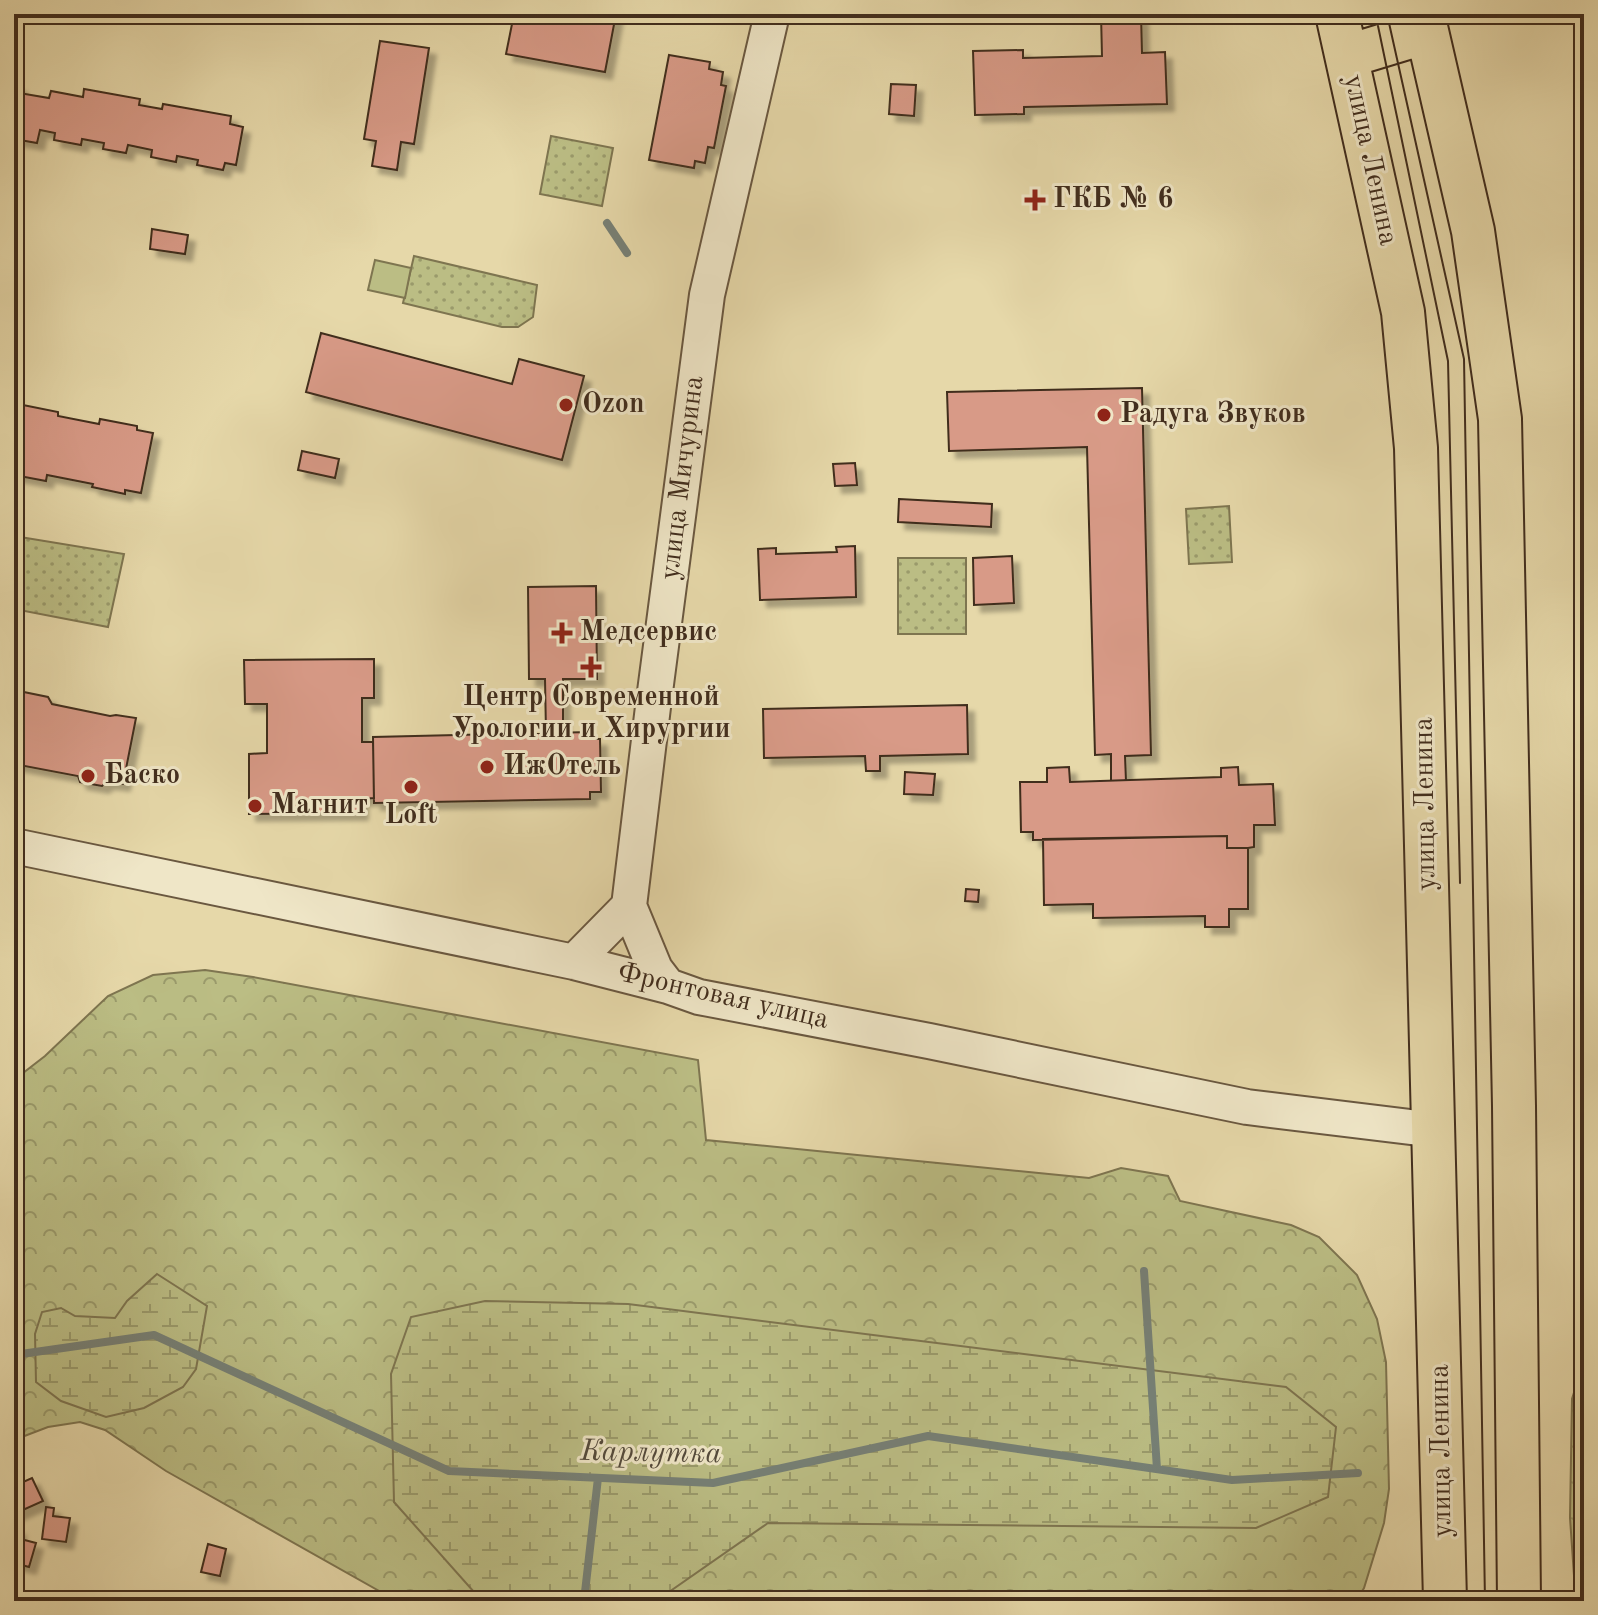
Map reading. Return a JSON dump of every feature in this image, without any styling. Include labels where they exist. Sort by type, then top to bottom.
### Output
[{"type":"main road","name":"улица Ленина","points":[[1337,14],[1403,312],[1416,448],[1445,1601]]},
{"type":"main road","points":[[1348,56],[1425,23],[1473,231],[1500,419],[1519,1601]]},
{"type":"street","name":"улица Мичурина","points":[[668,986],[655,969],[629,906],[707,295],[772,14]]},
{"type":"street","name":"Фронтовая улица","points":[[14,846],[574,962],[699,997],[1247,1107],[1435,1130]]},
{"type":"street","points":[[574,962],[629,906]]},
{"type":"green space","points":[[551,136],[613,148],[602,206],[540,194]]},
{"type":"green space","points":[[414,256],[537,285],[533,317],[518,327],[502,327],[403,303]]},
{"type":"green space","points":[[375,260],[411,268],[405,298],[368,290]]},
{"type":"green space","points":[[1229,506],[1232,562],[1189,564],[1186,509]]},
{"type":"green space","points":[[14,536],[124,554],[108,627],[14,609]]},
{"type":"green space","points":[[898,558],[966,558],[966,634],[898,634]]},
{"type":"green space","points":[[205,970],[698,1060],[706,1140],[1089,1178],[1121,1168],[1168,1176],[1180,1201],[1291,1225],[1319,1237],[1357,1275],[1377,1319],[1386,1362],[1389,1489],[1384,1523],[1364,1588],[1356,1601],[890,1601],[846,1597],[835,1601],[397,1601],[166,1471],[105,1430],[80,1422],[48,1427],[14,1440],[14,1080],[45,1056],[108,996],[153,975]]},
{"type":"green space","points":[[157,1274],[207,1306],[196,1369],[183,1387],[144,1408],[106,1417],[61,1401],[36,1382],[35,1334],[42,1312],[61,1308],[75,1316],[115,1318],[127,1301]]},
{"type":"green space","points":[[485,1301],[628,1304],[1286,1387],[1336,1427],[1328,1497],[1256,1528],[768,1523],[656,1601],[482,1601],[394,1502],[391,1374],[411,1317]]},
{"type":"green space","points":[[1584,1361],[1584,1601],[1579,1601],[1575,1590],[1570,1518],[1572,1399]]},
{"type":"building","points":[[514,14],[616,14],[605,72],[506,54]]},
{"type":"building","points":[[1101,14],[1141,14],[1142,53],[1165,52],[1167,104],[1024,107],[1024,114],[975,115],[973,51],[1023,50],[1023,58],[1102,56]]},
{"type":"building","points":[[380,41],[429,48],[414,144],[401,142],[397,170],[372,166],[376,141],[364,139]]},
{"type":"building","points":[[669,55],[710,62],[709,69],[723,72],[721,85],[726,86],[714,148],[708,147],[705,163],[695,161],[694,168],[649,160]]},
{"type":"building","points":[[891,84],[916,85],[914,116],[889,114]]},
{"type":"building","points":[[14,85],[20,86],[19,93],[49,98],[51,91],[83,97],[84,89],[140,99],[139,105],[162,109],[163,104],[231,116],[230,124],[243,127],[236,165],[225,163],[223,170],[197,165],[198,160],[177,156],[176,162],[151,157],[152,150],[128,145],[126,153],[103,149],[104,143],[82,139],[81,145],[54,140],[55,133],[40,130],[37,143],[14,139]]},
{"type":"building","points":[[152,229],[188,235],[185,254],[150,249]]},
{"type":"building","points":[[321,333],[512,384],[519,359],[584,376],[562,460],[306,392]]},
{"type":"building","points":[[1142,388],[1151,755],[1125,756],[1126,781],[1111,781],[1111,754],[1095,755],[1087,447],[949,451],[947,392]]},
{"type":"building","points":[[18,404],[99,424],[100,419],[137,426],[137,430],[153,433],[141,493],[125,490],[125,494],[47,475],[46,481],[14,475],[14,408]]},
{"type":"building","points":[[302,451],[339,459],[335,478],[298,470]]},
{"type":"building","points":[[855,463],[857,485],[835,486],[833,464]]},
{"type":"building","points":[[899,499],[992,504],[991,527],[898,522]]},
{"type":"building","points":[[855,546],[856,597],[760,600],[758,549],[776,548],[776,554],[837,552],[836,547]]},
{"type":"building","points":[[1012,556],[1014,603],[974,605],[973,558]]},
{"type":"building","name":"Медсервис","points":[[596,586],[597,679],[563,679],[563,733],[546,733],[545,679],[529,679],[528,587]]},
{"type":"building","points":[[374,659],[374,698],[362,698],[362,742],[373,742],[374,798],[361,799],[361,813],[249,814],[249,754],[267,753],[267,704],[245,704],[244,660]]},
{"type":"building","points":[[14,690],[48,697],[52,704],[136,718],[123,784],[107,782],[102,786],[80,782],[78,776],[14,764]]},
{"type":"building","points":[[967,705],[968,754],[880,756],[880,771],[866,771],[865,756],[764,758],[763,709]]},
{"type":"building","name":"ИжОтель","points":[[590,732],[590,739],[600,739],[601,792],[590,792],[590,799],[374,803],[373,737]]},
{"type":"building","points":[[1069,767],[1070,782],[1221,777],[1221,768],[1238,767],[1239,785],[1273,784],[1275,825],[1254,825],[1254,847],[1248,848],[1227,848],[1227,836],[1033,840],[1033,832],[1021,832],[1020,782],[1047,782],[1047,768]]},
{"type":"building","points":[[905,772],[935,774],[933,795],[904,794]]},
{"type":"building","points":[[1227,836],[1227,848],[1248,848],[1248,909],[1229,909],[1229,927],[1205,927],[1205,916],[1093,918],[1093,904],[1044,905],[1043,839]]},
{"type":"building","points":[[966,889],[979,890],[978,902],[965,901]]},
{"type":"building","points":[[32,1478],[43,1501],[14,1514],[14,1486]]},
{"type":"building","points":[[46,1507],[54,1508],[53,1516],[70,1518],[66,1542],[42,1539]]},
{"type":"building","points":[[14,1528],[19,1529],[17,1538],[36,1543],[29,1567],[14,1563]]},
{"type":"building","points":[[208,1544],[226,1549],[220,1576],[201,1572]]},
{"type":"waterway","points":[[607,223],[627,253]]},
{"type":"waterway","points":[[1144,1271],[1157,1469]]},
{"type":"waterway","name":"Карлутка","points":[[14,1355],[154,1335],[449,1471],[713,1483],[928,1436],[1232,1480],[1358,1473]]},
{"type":"waterway","points":[[584,1601],[598,1478]]},
{"type":"tram line","points":[[1387,14],[1464,359],[1485,1601]]},
{"type":"tram line","points":[[1378,26],[1448,361],[1460,883]]},
{"type":"place","name":"ГКБ № 6","points":[[1035,200]]},
{"type":"place","name":"Ozon","points":[[566,405]]},
{"type":"place","name":"Радуга Звуков","points":[[1104,415]]},
{"type":"place","name":"Медсервис","points":[[562,633]]},
{"type":"place","name":"Центр Современной Урологии и Хирургии","points":[[591,667]]},
{"type":"place","name":"ИжОтель","points":[[487,767]]},
{"type":"place","name":"Баско","points":[[88,776]]},
{"type":"place","name":"Loft","points":[[411,787]]},
{"type":"place","name":"Магнит","points":[[255,806]]}]
